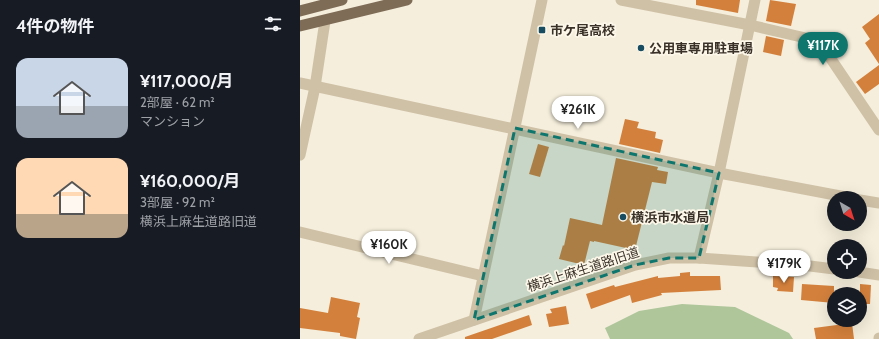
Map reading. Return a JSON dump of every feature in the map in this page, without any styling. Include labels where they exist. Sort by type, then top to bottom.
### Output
[{"type":"main road","points":[[300,26],[407,0]]},
{"type":"main road","points":[[300,11],[336,1]]},
{"type":"street","points":[[474,320],[542,0]]},
{"type":"street","points":[[621,0],[750,25],[810,39],[828,53],[879,130]]},
{"type":"street","points":[[699,258],[719,173],[755,0]]},
{"type":"street","points":[[300,154],[316,87],[325,21]]},
{"type":"street","points":[[300,83],[719,173],[827,193]]},
{"type":"street","points":[[867,201],[879,203]]},
{"type":"street","points":[[300,232],[484,276]]},
{"type":"street","name":"横浜上麻生道路旧道","points":[[419,339],[440,336],[474,320],[635,265],[669,258],[699,258],[827,268]]},
{"type":"street","points":[[867,273],[879,275]]},
{"type":"highlighted area","points":[[515,128],[719,173],[699,258],[669,258],[635,265],[474,320]]},
{"type":"green space","points":[[682,304],[735,307],[789,333],[793,339],[610,339],[605,328],[639,311]]},
{"type":"building","points":[[696,0],[740,0],[738,13],[696,5]]},
{"type":"building","points":[[770,0],[796,4],[791,26],[766,21]]},
{"type":"building","points":[[879,14],[879,64],[865,43],[870,39],[862,27]]},
{"type":"building","points":[[766,36],[784,40],[781,56],[763,52]]},
{"type":"building","points":[[879,65],[879,84],[865,94],[856,82]]},
{"type":"building","points":[[625,119],[639,122],[637,128],[656,132],[655,138],[663,140],[660,153],[619,144]]},
{"type":"building","points":[[538,144],[549,147],[540,177],[529,174]]},
{"type":"building","points":[[616,158],[658,167],[657,170],[668,172],[666,184],[652,182],[635,250],[590,241],[584,265],[559,259],[563,245],[564,246],[570,218],[602,225]]},
{"type":"building","points":[[690,272],[690,276],[720,276],[721,290],[661,293],[662,295],[632,303],[630,295],[591,309],[586,294],[614,285],[615,287],[658,276],[658,278],[680,276],[680,273]]},
{"type":"building","points":[[773,276],[794,277],[793,292],[777,291],[778,288],[773,287]]},
{"type":"building","points":[[802,284],[834,286],[827,287],[827,302],[801,300]]},
{"type":"building","points":[[860,284],[871,285],[870,304],[867,304],[867,287],[860,287]]},
{"type":"building","points":[[331,297],[360,303],[357,317],[360,318],[356,339],[340,336],[340,333],[300,328],[300,308],[328,313]]},
{"type":"building","points":[[566,306],[569,324],[549,327],[546,314],[552,313],[550,309]]},
{"type":"building","points":[[529,315],[532,325],[492,339],[465,339],[465,337]]},
{"type":"building","points":[[827,326],[852,327],[854,339],[816,339],[814,328]]},
{"type":"place","name":"市ケ尾高校","points":[[542,30]]},
{"type":"place","name":"公用車専用駐車場","points":[[641,48]]},
{"type":"place","name":"横浜市水道局","points":[[623,217]]}]
